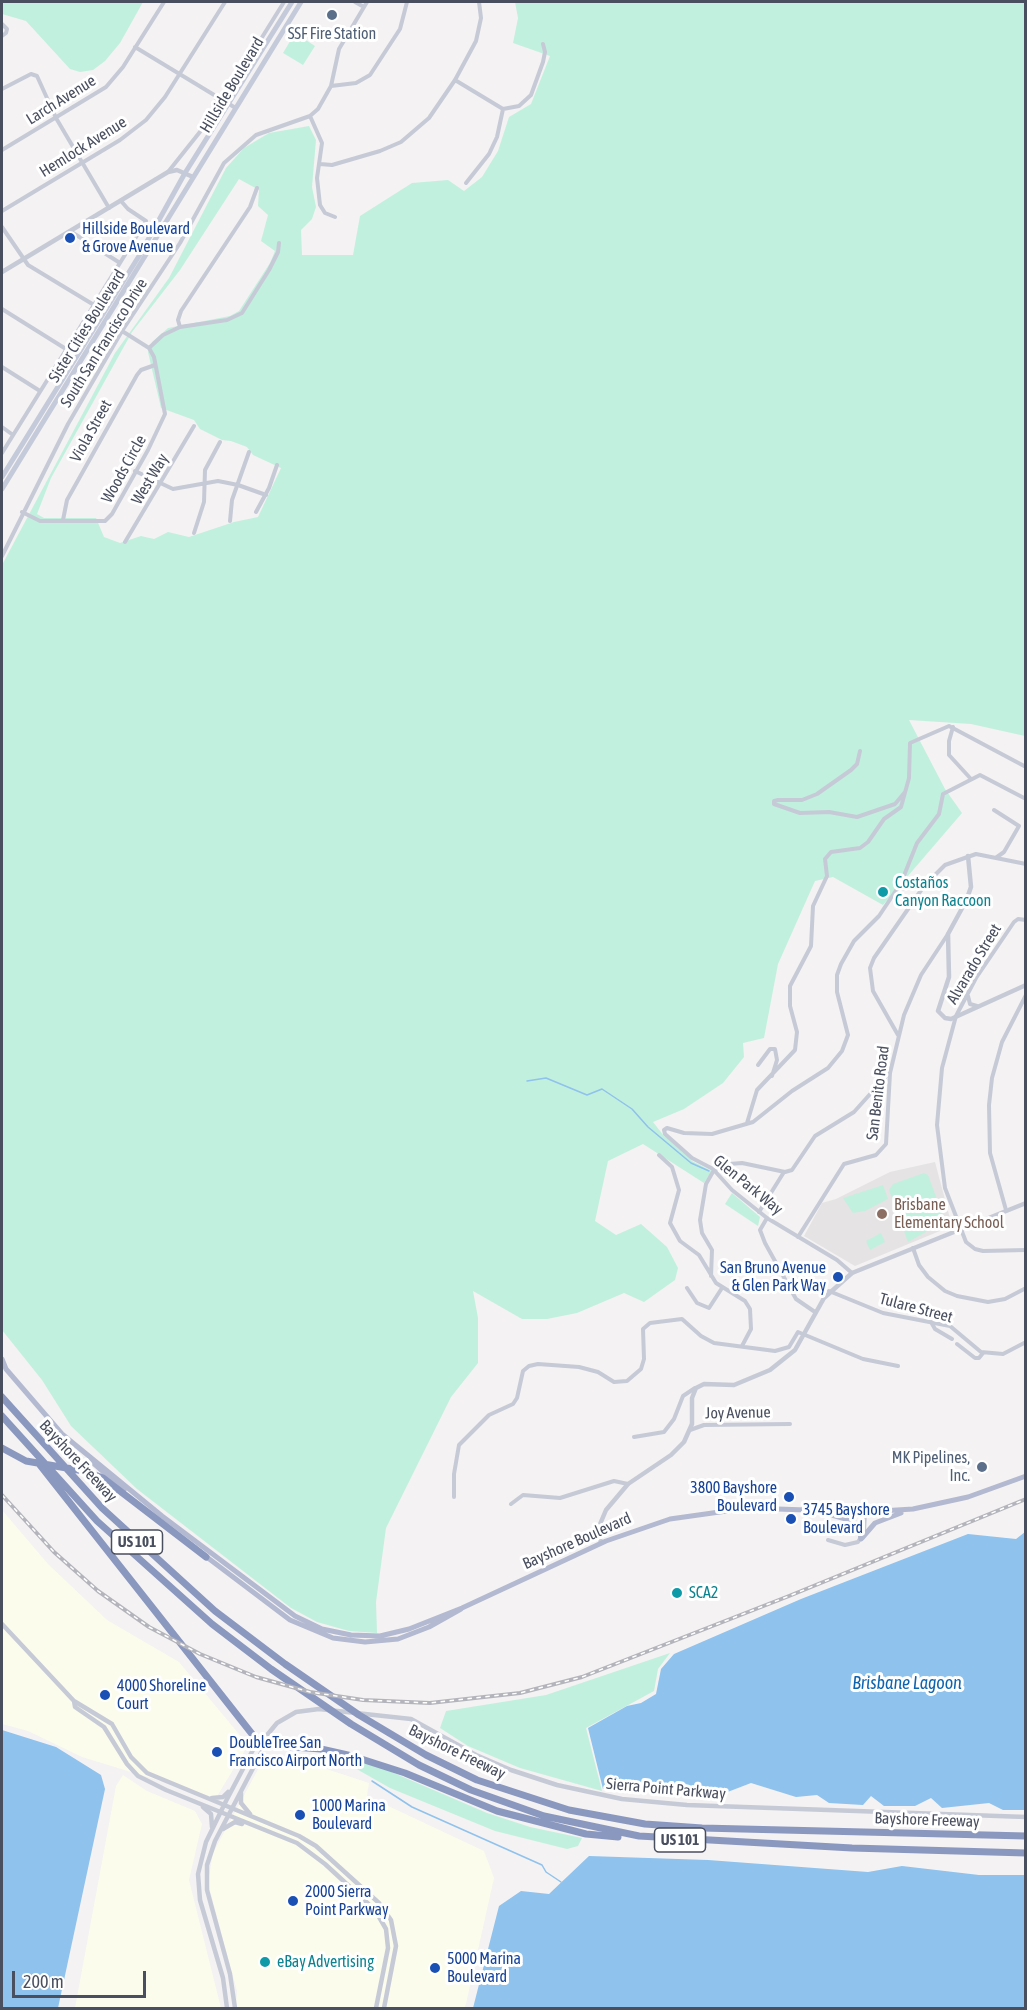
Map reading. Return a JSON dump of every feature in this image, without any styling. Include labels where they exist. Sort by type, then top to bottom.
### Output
[{"type":"highway","points":[[2,1388],[4,1400]]},
{"type":"highway","name":"Bayshore Freeway","points":[[4,1400],[61,1466],[129,1535],[208,1605],[285,1664],[382,1729],[444,1764],[495,1787],[550,1806],[607,1819],[702,1828],[1026,1836]]},
{"type":"highway","name":"Bayshore Freeway","points":[[2,1416],[31,1450],[139,1561],[249,1653],[356,1727],[436,1774],[507,1805],[582,1826],[658,1838],[1026,1853]]},
{"type":"highway","points":[[2,1448],[13,1456],[33,1462],[92,1473],[108,1482],[206,1557]]},
{"type":"highway","points":[[31,1450],[49,1480],[127,1574],[253,1737],[262,1742],[280,1746],[321,1749],[368,1760],[478,1805],[548,1825],[610,1836],[658,1838]]},
{"type":"main road","name":"Hillside Boulevard","points":[[185,173],[292,2]]},
{"type":"main road","name":"Hillside Boulevard","points":[[193,177],[234,107],[301,2]]},
{"type":"main road","name":"Sister Cities Boulevard","points":[[2,477],[139,256],[185,173]]},
{"type":"main road","name":"Sister Cities Boulevard","points":[[2,489],[193,177]]},
{"type":"main road","name":"Bayshore Boulevard","points":[[2,1359],[4,1367],[51,1422],[141,1505],[294,1623],[337,1639],[370,1642],[398,1639],[436,1624],[462,1608]]},
{"type":"main road","name":"Bayshore Boulevard","points":[[84,1453],[279,1605],[313,1626],[351,1635],[380,1636],[409,1629],[462,1608],[601,1543],[651,1525],[701,1513],[748,1508],[865,1512],[913,1509],[968,1497],[1026,1476]]},
{"type":"main road","points":[[811,1509],[853,1521],[859,1527],[861,1539]]},
{"type":"main road","points":[[861,1539],[875,1523],[913,1509]]},
{"type":"street","name":"Larch Avenue","points":[[2,150],[106,87],[164,2]]},
{"type":"street","name":"Hemlock Avenue","points":[[2,211],[120,140],[146,120],[180,74],[225,2]]},
{"type":"street","name":"Hillside Boulevard","points":[[2,272],[168,172],[215,113],[218,105],[216,96],[223,97],[228,92],[284,2]]},
{"type":"street","points":[[355,2],[364,7]]},
{"type":"street","points":[[335,217],[325,213],[320,205],[317,178],[322,143],[310,116],[326,99],[339,50],[367,2]]},
{"type":"street","points":[[331,86],[346,86],[370,75],[400,29],[407,2]]},
{"type":"street","points":[[320,164],[332,165],[380,152],[401,142],[429,118],[455,80],[476,41],[481,18],[479,2]]},
{"type":"street","points":[[2,24],[7,29],[2,36]]},
{"type":"street","points":[[455,80],[503,109],[519,106],[531,95],[543,63],[545,52],[543,44]]},
{"type":"street","points":[[135,47],[234,107]]},
{"type":"street","points":[[2,89],[31,74],[37,76],[56,118],[109,208]]},
{"type":"street","points":[[466,183],[489,154],[497,137],[503,109]]},
{"type":"street","name":"South San Francisco Drive","points":[[2,555],[62,433],[122,331],[164,270],[229,157],[256,135],[310,116]]},
{"type":"street","points":[[168,172],[177,170],[193,177]]},
{"type":"street","points":[[180,327],[178,320],[181,311],[250,207],[257,188]]},
{"type":"street","points":[[2,453],[146,221],[128,209],[121,201]]},
{"type":"street","points":[[2,226],[22,260],[32,269],[94,305]]},
{"type":"street","points":[[70,231],[120,263]]},
{"type":"street","points":[[149,348],[164,335],[180,327],[227,320],[242,313],[269,270],[278,252],[279,243]]},
{"type":"street","points":[[2,309],[66,349]]},
{"type":"street","points":[[122,331],[149,348],[155,365]]},
{"type":"street","name":"Woods Circle","points":[[22,512],[40,521],[100,522],[109,518],[164,420],[165,414],[155,365]]},
{"type":"street","name":"Viola Street","points":[[63,520],[67,500],[137,375],[141,370],[155,365]]},
{"type":"street","points":[[2,367],[40,392]]},
{"type":"street","name":"West Way","points":[[125,542],[194,426]]},
{"type":"street","points":[[2,427],[13,435]]},
{"type":"street","points":[[194,533],[204,502],[205,470],[220,442]]},
{"type":"street","points":[[230,521],[232,500],[249,452]]},
{"type":"street","points":[[256,512],[266,495],[277,465]]},
{"type":"street","points":[[135,471],[158,484],[173,489],[218,481],[238,484],[266,495]]},
{"type":"street","points":[[747,1124],[757,1090],[795,1050],[797,1032],[790,1006],[790,986],[811,946],[813,910],[826,876],[825,860],[831,852],[860,848],[868,842],[884,819],[901,807],[908,786],[910,743],[936,734],[945,727],[953,727],[970,739],[1026,767]]},
{"type":"street","points":[[953,727],[948,753],[971,779]]},
{"type":"street","points":[[860,751],[857,764],[851,770],[817,794],[802,800],[774,801],[774,804],[800,813],[829,812],[857,817],[895,804],[908,786]]},
{"type":"street","points":[[747,1124],[758,1119],[786,1095],[825,1070],[839,1055],[848,1031],[838,1001],[838,972],[854,941],[879,916],[897,889],[917,843],[938,817],[943,794],[963,786],[978,776],[1026,799]]},
{"type":"street","points":[[994,810],[1019,826],[1004,852],[996,857]]},
{"type":"street","points":[[1004,852],[1007,861]]},
{"type":"street","points":[[898,1035],[873,992],[870,968],[874,958],[923,887],[945,865],[968,856],[981,854],[1026,864]]},
{"type":"street","name":"San Benito Road","points":[[798,1237],[844,1164],[876,1155],[886,1144],[890,1073],[898,1035],[917,983],[948,934],[970,890],[968,856]]},
{"type":"street","points":[[897,889],[923,887]]},
{"type":"street","name":"Alvarado Street","points":[[1026,920],[1016,920],[968,993],[956,1016],[942,1068],[937,1125],[943,1176],[959,1229],[968,1245],[979,1251],[1026,1250]]},
{"type":"street","points":[[948,934],[949,977],[938,1011],[948,1019],[1026,985]]},
{"type":"street","points":[[1006,1210],[990,1153],[989,1105],[992,1078],[1002,1042],[1026,994],[1019,988]]},
{"type":"street","points":[[968,993],[969,1002],[978,1006]]},
{"type":"street","points":[[758,1065],[770,1049],[775,1049],[777,1060],[772,1076]]},
{"type":"street","points":[[759,1212],[784,1172],[797,1165],[805,1148],[816,1134],[854,1112],[890,1073]]},
{"type":"street","name":"Glen Park Way","points":[[747,1124],[712,1134],[684,1133],[666,1128],[664,1131],[692,1158],[714,1170],[732,1190],[759,1212],[842,1263],[852,1273]]},
{"type":"street","points":[[659,1155],[672,1167],[678,1190],[670,1222],[680,1241],[699,1255],[711,1276],[722,1288],[745,1301],[750,1309],[752,1329],[742,1346]]},
{"type":"street","points":[[711,1276],[712,1250],[702,1233],[700,1220],[706,1184],[714,1170],[742,1162],[784,1172]]},
{"type":"street","points":[[634,1437],[664,1432],[674,1419],[683,1396],[704,1384],[734,1385],[764,1374],[795,1350],[815,1312],[829,1292],[852,1273],[1026,1203]]},
{"type":"street","points":[[767,1218],[760,1232],[765,1243],[794,1296],[815,1312]]},
{"type":"street","points":[[912,1248],[919,1265],[928,1277],[945,1291],[963,1299],[992,1302],[1005,1299],[1026,1288]]},
{"type":"street","points":[[687,1288],[697,1303],[709,1308],[722,1288]]},
{"type":"street","name":"Tulare Street","points":[[829,1292],[883,1313],[932,1322],[958,1331],[972,1347],[983,1353]]},
{"type":"street","points":[[454,1497],[454,1474],[459,1445],[489,1415],[513,1404],[518,1398],[524,1371],[529,1366],[579,1367],[597,1372],[614,1382],[627,1381],[641,1369],[644,1359],[643,1329],[645,1325],[682,1319],[707,1340],[718,1344],[783,1350],[798,1332],[863,1359],[898,1366]]},
{"type":"street","points":[[932,1322],[935,1329],[952,1339]]},
{"type":"street","points":[[957,1344],[975,1358],[979,1358],[983,1353],[1004,1354],[1026,1342]]},
{"type":"street","points":[[601,1543],[597,1533],[601,1518],[628,1484],[674,1453],[689,1431],[692,1420],[692,1394],[696,1388]]},
{"type":"street","name":"Joy Avenue","points":[[689,1431],[704,1425],[790,1424]]},
{"type":"street","points":[[511,1504],[523,1495],[560,1498],[614,1481],[628,1484]]},
{"type":"street","points":[[828,1540],[849,1545],[861,1539],[865,1512]]},
{"type":"street","points":[[2,1624],[74,1701],[109,1721],[131,1757],[147,1773],[199,1796],[223,1809],[228,1815],[305,1848],[375,1910],[386,1929],[388,1948],[376,2008]]},
{"type":"street","points":[[74,1701],[75,1707],[104,1726],[135,1773],[154,1785],[192,1801],[232,1809],[299,1836],[316,1846],[384,1909],[393,1925],[396,1946],[384,2008]]},
{"type":"street","name":"Sierra Point Parkway","points":[[227,2008],[224,1978],[199,1892],[198,1874],[211,1832],[255,1746],[262,1742],[277,1723],[304,1710],[401,1717],[425,1725],[476,1755],[511,1770],[557,1785],[622,1799],[687,1805],[1026,1816]]},
{"type":"street","name":"Sierra Point Parkway","points":[[235,2008],[230,1974],[207,1890],[207,1865],[215,1841],[262,1751],[262,1742]]},
{"type":"street","points":[[199,1796],[214,1799],[223,1797],[241,1772]]},
{"type":"street","points":[[242,1788],[240,1796],[243,1808],[266,1822]]},
{"type":"street","points":[[192,1801],[211,1814],[211,1832]]},
{"type":"street","points":[[215,1841],[223,1828],[230,1824],[255,1826]]},
{"type":"shaded area","name":"Brisbane Elementary School","points":[[935,1162],[952,1226],[855,1266],[804,1236],[822,1203],[836,1199],[890,1172]]},
{"type":"shaded area","points":[[2,1510],[48,1564],[107,1620],[179,1662],[248,1745],[216,1798],[82,1757],[28,1731],[2,1724]]},
{"type":"shaded area","points":[[273,1756],[290,1757],[369,1783],[367,1796],[484,1851],[494,1878],[465,2008],[236,2008],[237,1991],[208,1883],[213,1853],[262,1762]]},
{"type":"shaded area","points":[[123,1775],[147,1791],[195,1811],[202,1824],[189,1880],[221,2008],[75,2008],[116,1786]]},
{"type":"green space","points":[[2,2],[143,2],[120,43],[105,61],[93,70],[80,72],[70,69],[26,21],[2,14]]},
{"type":"green space","points":[[515,2],[1025,2],[1025,736],[971,724],[909,720],[945,789],[962,813],[883,905],[833,877],[815,881],[778,964],[764,1038],[743,1043],[744,1057],[723,1083],[684,1109],[653,1122],[664,1136],[677,1143],[692,1161],[712,1171],[704,1183],[643,1144],[608,1161],[595,1221],[616,1235],[641,1224],[667,1247],[678,1268],[675,1280],[644,1302],[624,1293],[577,1313],[547,1319],[522,1319],[473,1291],[478,1318],[478,1363],[451,1397],[386,1528],[376,1602],[377,1633],[349,1631],[317,1622],[291,1608],[137,1489],[71,1426],[42,1380],[2,1330],[2,565],[115,353],[169,278],[226,168],[244,148],[269,133],[309,126],[316,140],[312,187],[316,207],[312,219],[301,230],[302,255],[353,255],[360,216],[412,183],[448,180],[464,191],[482,177],[498,151],[509,117],[531,104],[550,56],[513,43],[518,18]],"holes":[[[239,179],[259,190],[258,206],[268,215],[261,241],[275,251],[270,263],[239,311],[230,316],[168,328],[152,342],[148,352],[161,408],[194,420],[200,429],[222,440],[247,447],[253,455],[281,468],[258,517],[234,522],[189,537],[168,532],[154,539],[141,536],[120,543],[104,537],[96,518],[44,518],[37,514],[51,478],[132,332],[180,270]]]},
{"type":"green space","points":[[295,33],[315,46],[303,65],[283,53]]},
{"type":"green space","points":[[924,1173],[928,1175],[945,1221],[908,1242],[889,1190],[893,1184]]},
{"type":"green space","points":[[883,1185],[888,1199],[865,1211],[853,1213],[843,1198]]},
{"type":"green space","points":[[732,1193],[760,1217],[758,1226],[725,1204]]},
{"type":"green space","points":[[881,1233],[885,1242],[870,1250],[866,1241]]},
{"type":"green space","points":[[670,1653],[658,1669],[654,1691],[586,1728],[602,1791],[520,1768],[468,1746],[440,1728],[446,1711],[546,1695]]},
{"type":"green space","points":[[332,1755],[380,1767],[487,1813],[530,1827],[582,1838],[578,1846],[567,1849],[495,1831],[390,1788]]},
{"type":"water","name":"Brisbane Lagoon","points":[[1025,1532],[1025,1810],[1003,1810],[989,1803],[942,1808],[931,1798],[915,1806],[884,1806],[871,1796],[863,1805],[829,1803],[817,1795],[796,1797],[751,1783],[712,1798],[683,1797],[672,1790],[603,1789],[588,1728],[627,1706],[641,1703],[656,1694],[661,1669],[674,1654],[801,1599],[968,1534],[1016,1539]]},
{"type":"water","points":[[2,1730],[56,1747],[101,1775],[105,1789],[58,2008],[2,2008]]},
{"type":"water","points":[[589,1856],[708,1860],[868,1872],[902,1866],[979,1875],[1025,1875],[1025,2008],[473,2008],[499,1906],[521,1891],[549,1894]]},
{"type":"waterway","points":[[527,1081],[546,1078],[587,1095],[602,1089],[632,1109],[648,1127],[691,1163],[709,1171]]},
{"type":"waterway","points":[[372,1781],[412,1807],[542,1865],[546,1872],[561,1882]]},
{"type":"railway","points":[[2,1495],[54,1552],[98,1591],[149,1627],[200,1654],[256,1677],[310,1692],[363,1700],[430,1703],[520,1693],[582,1677],[789,1596],[1026,1499]]},
{"type":"place","name":"SSF Fire Station","points":[[332,15]]},
{"type":"place","name":"Hillside Boulevard & Grove Avenue","points":[[70,238]]},
{"type":"place","name":"Costaños Canyon Raccoon","points":[[883,892]]},
{"type":"place","name":"Brisbane Elementary School","points":[[882,1214]]},
{"type":"place","name":"San Bruno Avenue & Glen Park Way","points":[[838,1277]]},
{"type":"place","name":"MK Pipelines, Inc.","points":[[982,1467]]},
{"type":"place","name":"3800 Bayshore Boulevard","points":[[789,1497]]},
{"type":"place","name":"3745 Bayshore Boulevard","points":[[791,1519]]},
{"type":"place","name":"SCA2","points":[[677,1593]]},
{"type":"place","name":"4000 Shoreline Court","points":[[105,1695]]},
{"type":"place","name":"DoubleTree San Francisco Airport North","points":[[217,1752]]},
{"type":"place","name":"1000 Marina Boulevard","points":[[300,1815]]},
{"type":"place","name":"2000 Sierra Point Parkway","points":[[293,1901]]},
{"type":"place","name":"eBay Advertising","points":[[265,1962]]},
{"type":"place","name":"5000 Marina Boulevard","points":[[435,1968]]}]
